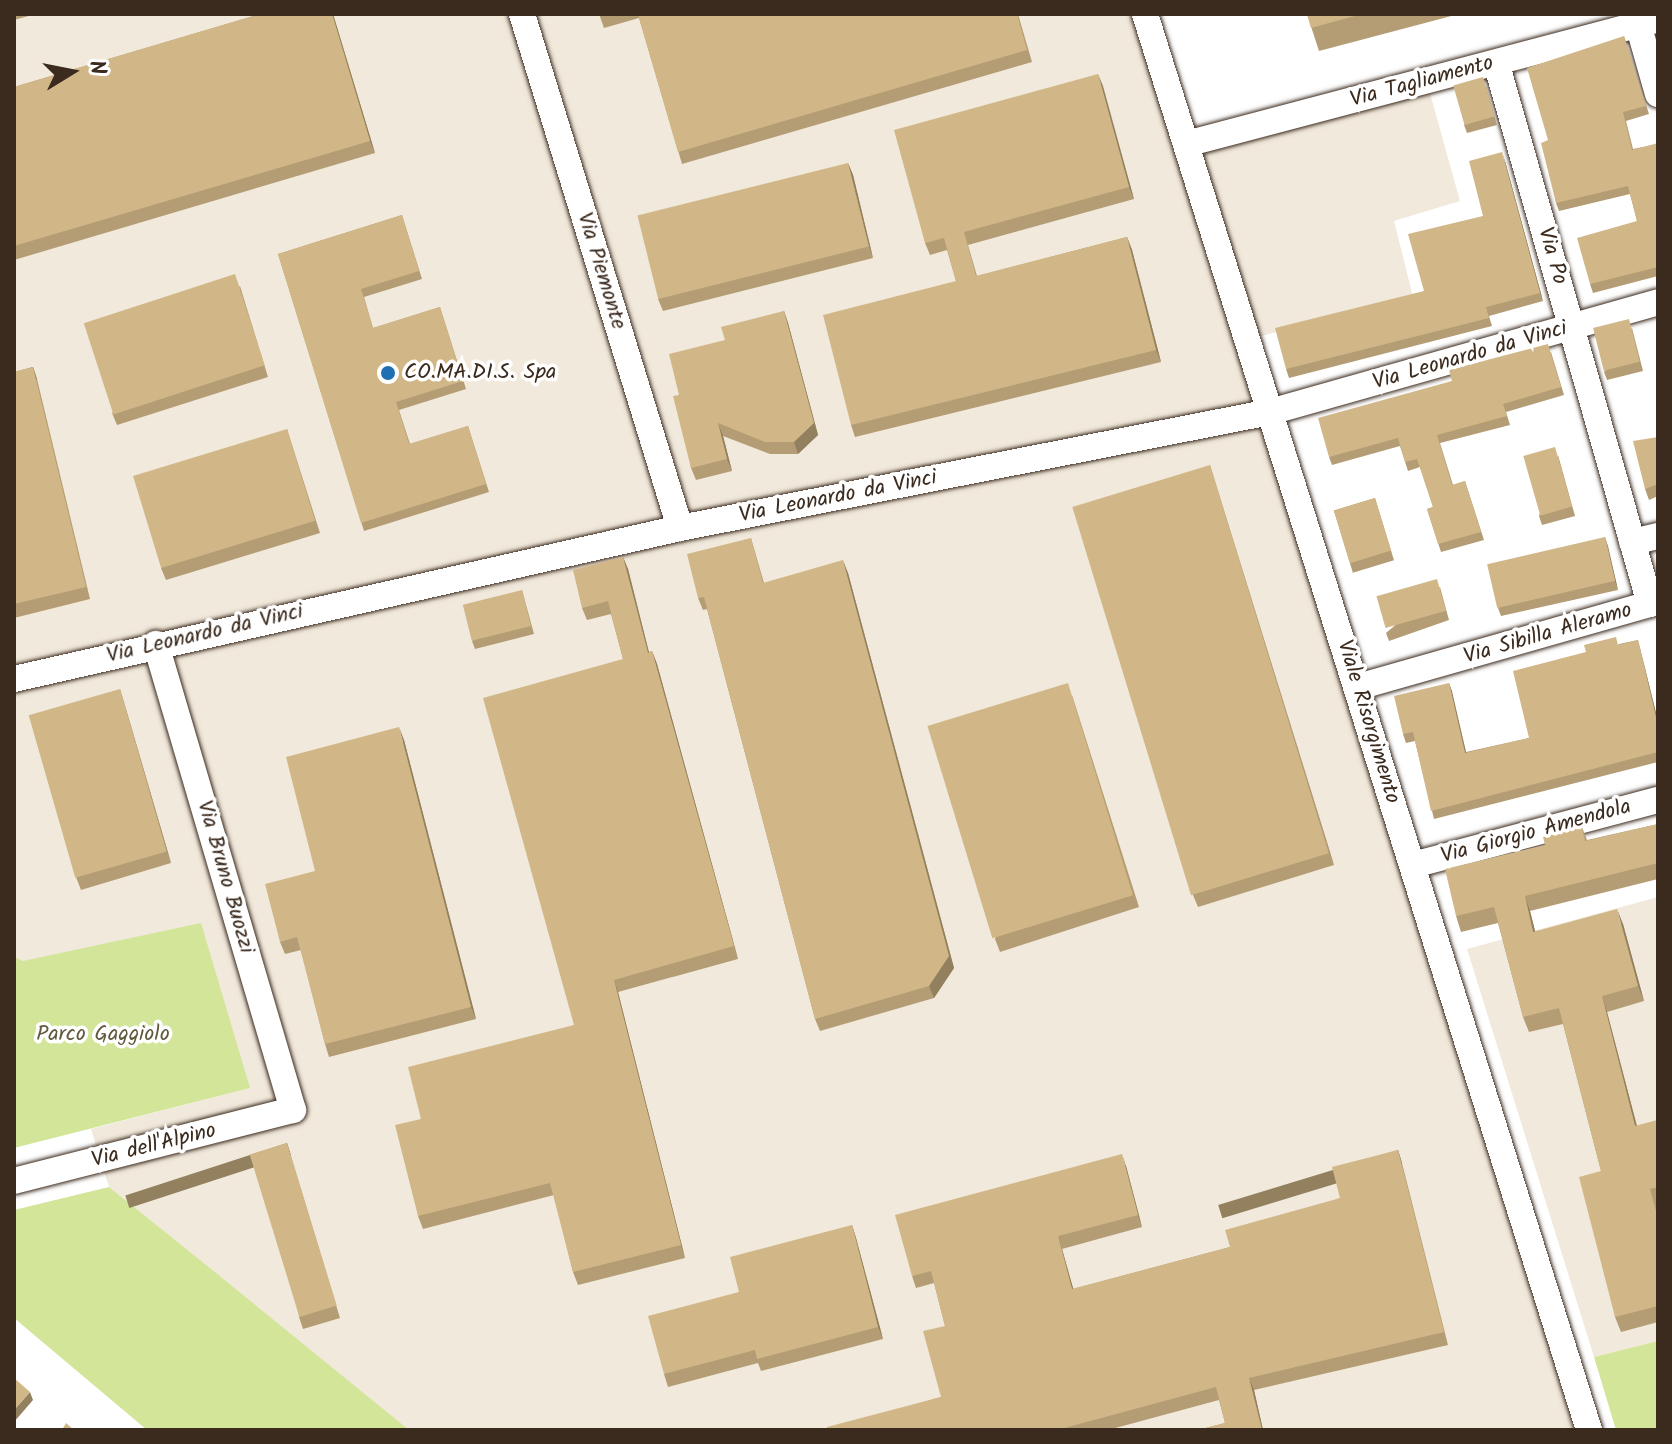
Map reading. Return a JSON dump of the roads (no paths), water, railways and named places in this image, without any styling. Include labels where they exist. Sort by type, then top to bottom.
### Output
[{"type":"street","name":"Via Piemonte","points":[[522,14],[680,528]]},
{"type":"street","name":"Viale Risorgimento","points":[[1145,14],[1589,1430]]},
{"type":"street","name":"Via Tagliamento","points":[[1186,144],[1648,21]]},
{"type":"street","points":[[1648,21],[1658,94]]},
{"type":"street","name":"Via Po","points":[[1496,62],[1632,542]]},
{"type":"street","name":"Via Leonardo da Vinci","points":[[14,679],[156,644],[680,528],[1270,412],[1658,302]]},
{"type":"street","points":[[1632,542],[1658,536]]},
{"type":"street","name":"Via Sibilla Aleramo","points":[[1358,687],[1650,604],[1632,542]]},
{"type":"street","name":"Via Bruno Buozzi","points":[[156,644],[293,1110]]},
{"type":"street","name":"Via Giorgio Amendola","points":[[1413,865],[1658,800]]},
{"type":"street","name":"Via dell'Alpino","points":[[14,1181],[293,1110]]},
{"type":"place","name":"CO.MA.DI.S. Spa","points":[[388,373]]},
{"type":"park label","name":"Parco Gaggiolo","points":[[103,1035]]}]
